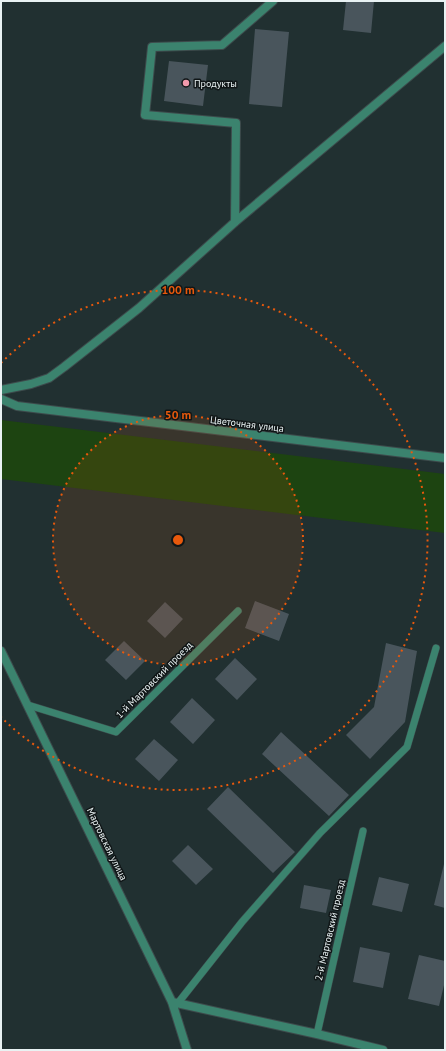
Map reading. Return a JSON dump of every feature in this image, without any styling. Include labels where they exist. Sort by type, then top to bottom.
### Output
[{"type":"street","points":[[235,222],[236,123],[145,115],[152,47],[222,45],[273,1]]},
{"type":"street","points":[[1,390],[31,384],[49,378],[64,367],[139,308],[235,222],[445,46]]},
{"type":"street","name":"Цветочная улица","points":[[1,399],[17,406],[445,458]]},
{"type":"street","name":"Мартовская улица","points":[[1,651],[175,1002],[187,1050]]},
{"type":"street","points":[[175,1002],[383,1050]]},
{"type":"lane","name":"1-й Мартовский проезд","points":[[28,705],[116,732],[238,612]]},
{"type":"lane","points":[[175,1002],[242,922],[320,833],[407,747],[436,648]]},
{"type":"lane","name":"2-й Мартовский проезд","points":[[317,1034],[363,831]]},
{"type":"green space","points":[[1,420],[445,474],[445,533],[1,479]]},
{"type":"building","points":[[346,1],[374,1],[371,33],[343,30]]},
{"type":"building","points":[[255,29],[289,32],[282,107],[249,104]]},
{"type":"building","name":"Продукты","points":[[169,61],[208,65],[203,106],[164,101]]},
{"type":"building","points":[[255,601],[289,614],[279,641],[245,628]]},
{"type":"building","points":[[165,602],[183,619],[165,638],[147,621]]},
{"type":"building","points":[[124,641],[145,661],[126,680],[105,660]]},
{"type":"building","points":[[386,643],[417,651],[405,722],[370,759],[346,735],[374,707]]},
{"type":"building","points":[[235,658],[257,679],[237,700],[215,679]]},
{"type":"building","points":[[192,698],[215,720],[193,744],[170,722]]},
{"type":"building","points":[[281,732],[349,795],[329,816],[262,754]]},
{"type":"building","points":[[154,739],[178,760],[159,781],[135,759]]},
{"type":"building","points":[[228,787],[295,852],[273,873],[207,809]]},
{"type":"building","points":[[188,845],[213,869],[196,885],[172,861]]},
{"type":"building","points":[[445,864],[445,908],[434,905]]},
{"type":"building","points":[[379,877],[409,884],[402,912],[372,905]]},
{"type":"building","points":[[304,885],[331,890],[326,913],[300,908]]},
{"type":"building","points":[[360,947],[390,953],[383,988],[353,982]]},
{"type":"building","points":[[419,955],[445,961],[445,981],[439,1006],[408,999]]},
{"type":"place","name":"Продукты","points":[[186,83]]}]
